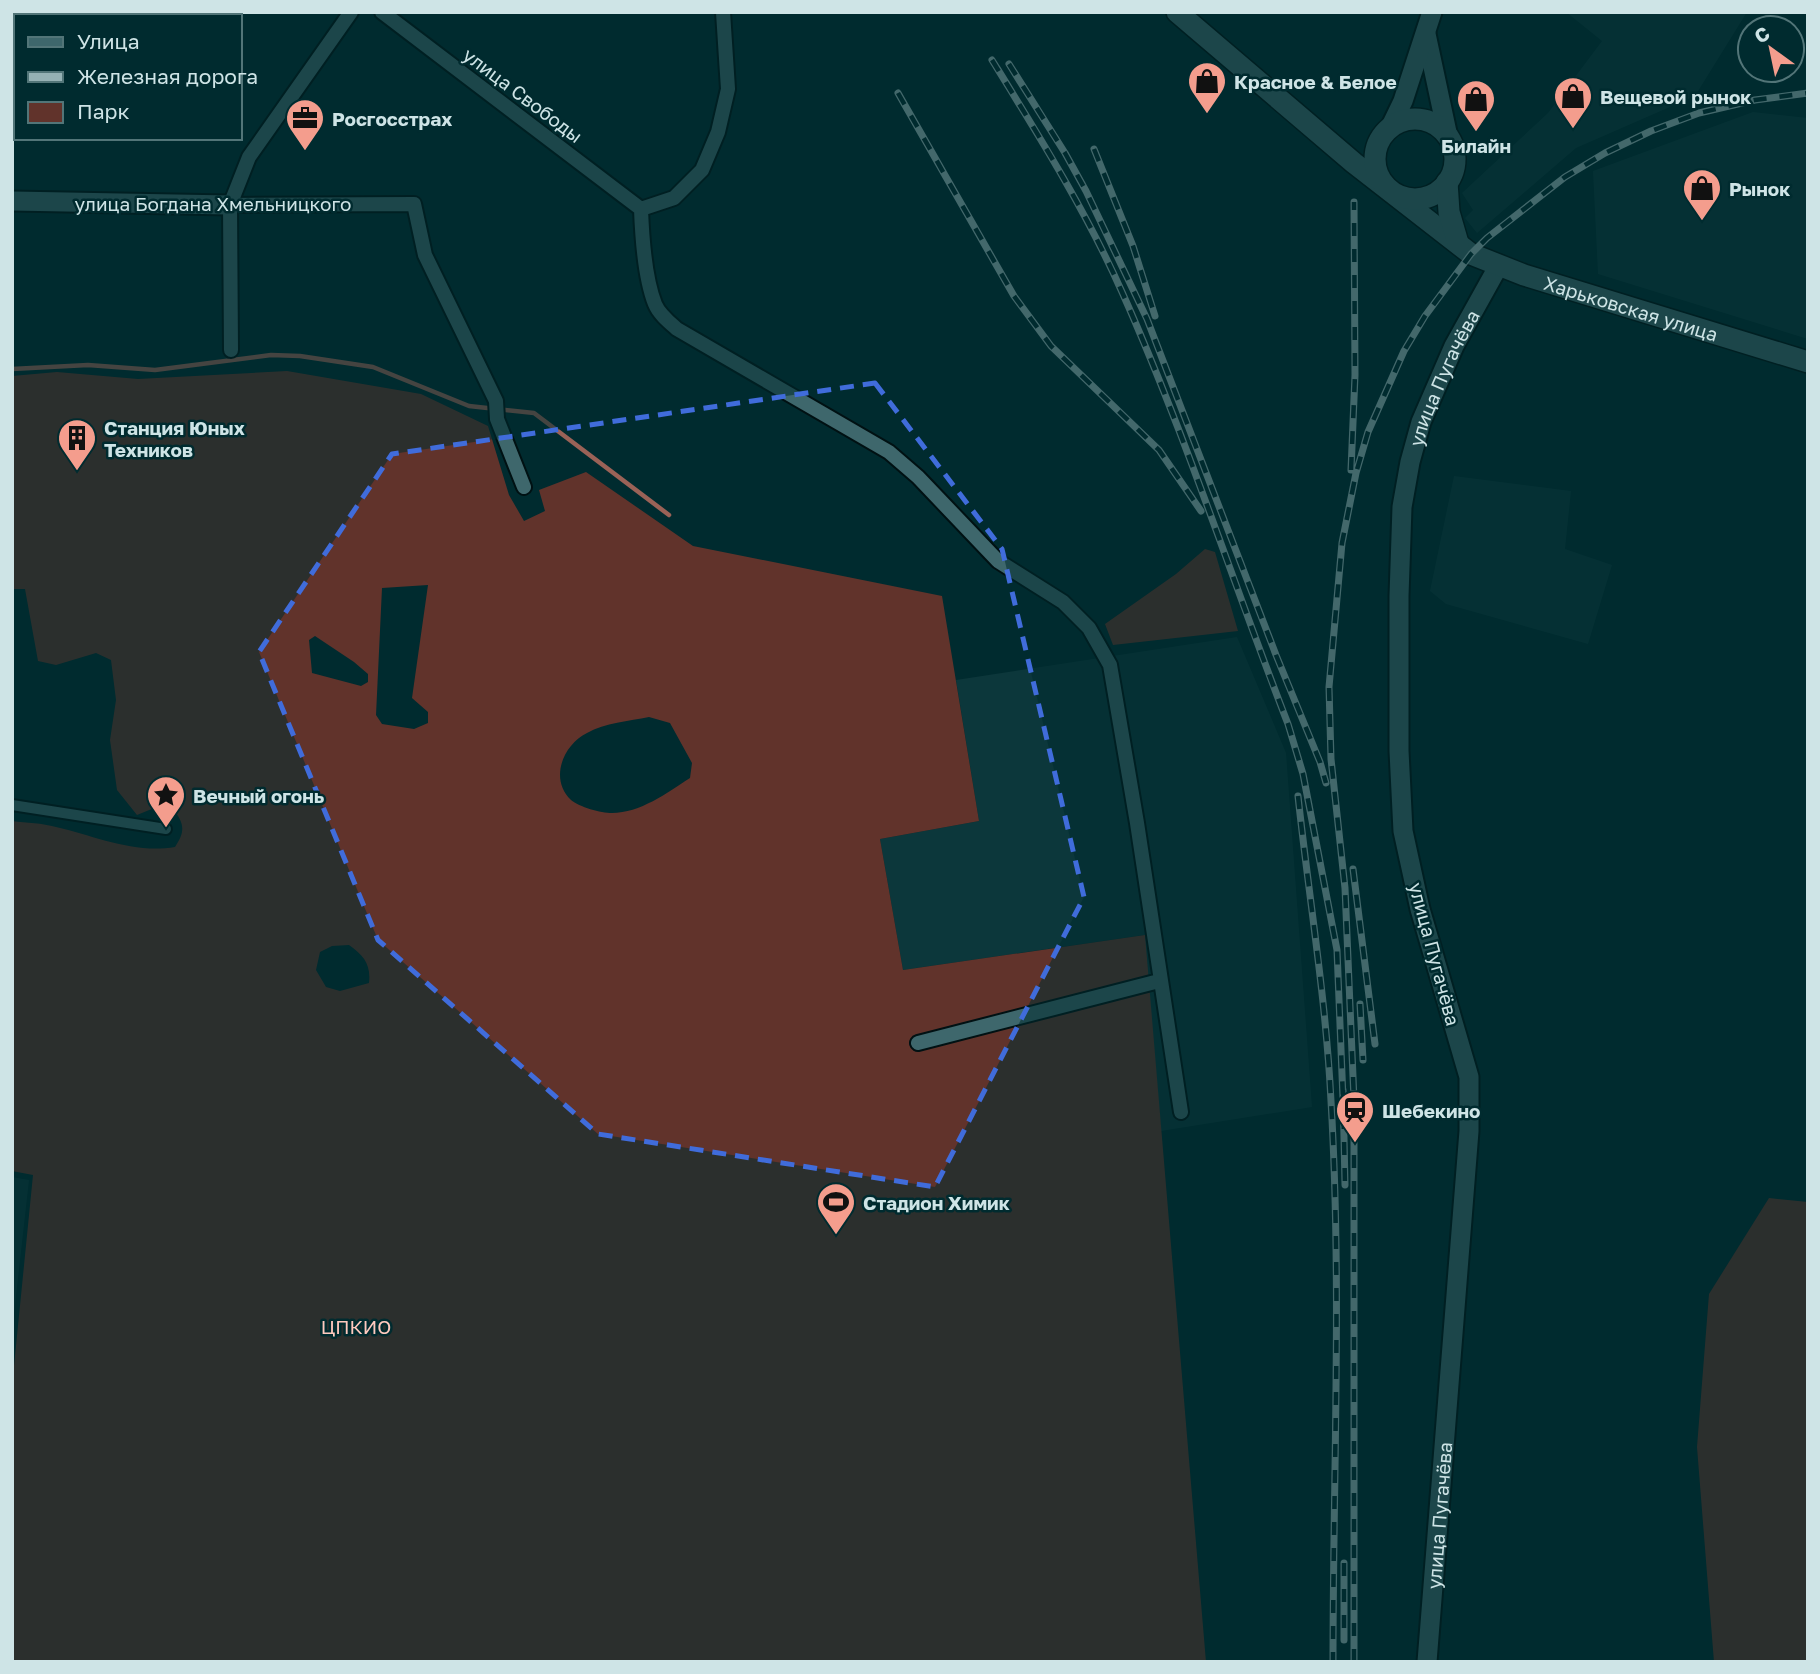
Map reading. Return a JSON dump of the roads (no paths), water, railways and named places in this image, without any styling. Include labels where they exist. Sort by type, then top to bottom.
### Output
[{"type":"main road","name":"Харьковская улица","points":[[1177,12],[1331,142],[1471,254],[1640,312],[1808,362]]},
{"type":"main road","points":[[1331,142],[1362,143],[1410,120],[1421,120],[1441,129],[1448,137],[1455,160],[1447,183],[1448,212],[1458,243]]},
{"type":"main road","points":[[1389,130],[1377,147],[1375,157],[1379,176],[1391,191],[1410,199],[1421,199],[1440,190],[1447,183]]},
{"type":"street","points":[[231,350],[230,205],[249,157],[351,12]]},
{"type":"street","name":"улица Свободы","points":[[382,12],[641,209]]},
{"type":"street","points":[[723,12],[728,89],[718,132],[702,170],[674,198],[641,209],[643,247],[655,304],[677,329],[889,452],[918,477],[998,561],[1063,602],[1089,628],[1110,665],[1181,1112]]},
{"type":"street","points":[[1389,130],[1403,101],[1429,21]]},
{"type":"street","points":[[1429,21],[1448,137]]},
{"type":"street","name":"улица Богдана Хмельницкого","points":[[12,201],[230,205],[414,204],[425,256],[496,401],[497,419],[524,487]]},
{"type":"street","name":"улица Пугачёва","points":[[1427,1662],[1469,1131],[1469,1077],[1420,909],[1403,831],[1399,751],[1402,507],[1420,422],[1454,346],[1499,265]]},
{"type":"street","points":[[12,805],[166,829]]},
{"type":"street","points":[[918,1043],[1159,981]]},
{"type":"waterway","points":[[12,369],[88,365],[155,370],[271,355],[300,356],[373,367],[469,406],[534,413],[669,515]]},
{"type":"railway","points":[[992,60],[1077,203],[1122,292],[1187,453],[1288,724],[1303,774],[1337,950],[1343,1099]]},
{"type":"railway","points":[[1009,64],[1086,191],[1147,319],[1326,783]]},
{"type":"railway","points":[[898,93],[1014,296],[1051,346],[1159,450],[1201,511]]},
{"type":"railway","points":[[1354,1662],[1354,1100],[1345,888],[1331,759],[1329,687],[1342,543],[1356,473],[1368,432],[1404,351],[1425,316],[1471,254],[1487,238],[1565,177],[1605,153],[1651,131],[1699,113],[1755,100],[1808,93]]},
{"type":"railway","points":[[1094,149],[1133,246],[1155,316]]},
{"type":"railway","points":[[1351,470],[1355,375],[1354,202]]},
{"type":"railway","points":[[1298,796],[1325,1025],[1334,1171],[1336,1311],[1333,1662]]},
{"type":"railway","points":[[1353,869],[1375,1044]]},
{"type":"railway","points":[[1360,1004],[1363,1060]]},
{"type":"railway","points":[[1343,1090],[1345,1185]]},
{"type":"railway","points":[[1344,1563],[1344,1640]]},
{"type":"place","name":"Красное & Белое","points":[[1207,115]]},
{"type":"place","name":"Вещевой рынок","points":[[1573,130]]},
{"type":"place","name":"Билайн","points":[[1476,133]]},
{"type":"place","name":"Росгосстрах","points":[[305,152]]},
{"type":"place","name":"Рынок","points":[[1702,222]]},
{"type":"place","name":"Станция Юных Техников","points":[[77,472]]},
{"type":"place","name":"Вечный огонь","points":[[166,829]]},
{"type":"place","name":"Шебекино","points":[[1355,1144]]},
{"type":"place","name":"Стадион Химик","points":[[836,1236]]},
{"type":"park label","name":"ЦПКИО","points":[[356,1326]]}]
